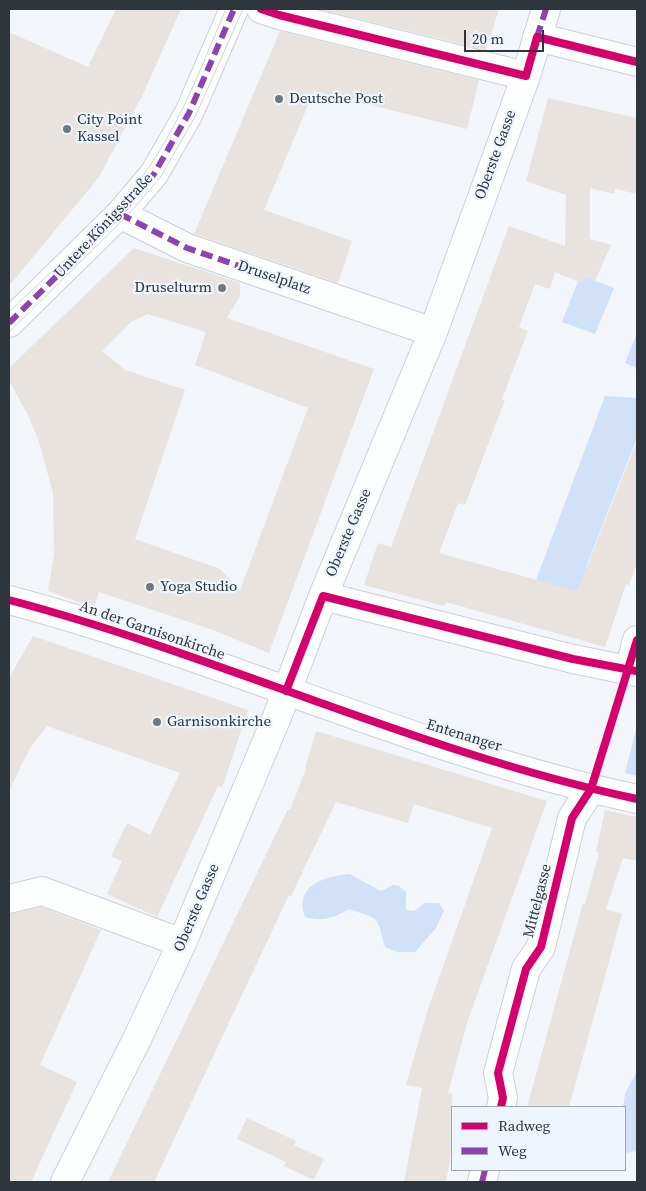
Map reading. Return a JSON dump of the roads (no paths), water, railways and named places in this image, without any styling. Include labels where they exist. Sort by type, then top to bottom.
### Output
[{"type":"street","name":"Untere Königsstraße","points":[[9,323],[120,214],[154,174],[180,132],[234,9]]},
{"type":"street","points":[[261,9],[526,76]]},
{"type":"street","name":"Oberste Gasse","points":[[65,1182],[137,1039],[182,943],[286,691],[323,596],[433,332],[526,76],[546,9]]},
{"type":"street","points":[[538,37],[637,62]]},
{"type":"street","name":"Druselplatz","points":[[120,214],[187,248],[433,332]]},
{"type":"street","points":[[323,596],[573,659],[633,671],[637,640]]},
{"type":"street","name":"An der Garnisonkirche","points":[[9,600],[103,628],[286,691]]},
{"type":"street","name":"Entenanger","points":[[286,691],[368,721],[591,789],[637,798]]},
{"type":"street","name":"Mittelgasse","points":[[501,1106],[503,1098],[498,1073],[526,969],[541,947],[572,818],[591,789]]},
{"type":"street","points":[[9,898],[42,891],[182,943]]},
{"type":"tram line","points":[[9,312],[102,223],[147,171],[185,104],[226,9]]},
{"type":"tram line","points":[[9,332],[127,216],[160,178],[196,115],[243,9]]},
{"type":"place","name":"Deutsche Post","points":[[279,99]]},
{"type":"place","name":"City Point Kassel","points":[[67,129]]},
{"type":"place","name":"Druselturm","points":[[222,288]]},
{"type":"place","name":"Yoga Studio","points":[[150,587]]},
{"type":"place","name":"Garnisonkirche","points":[[157,722]]}]
